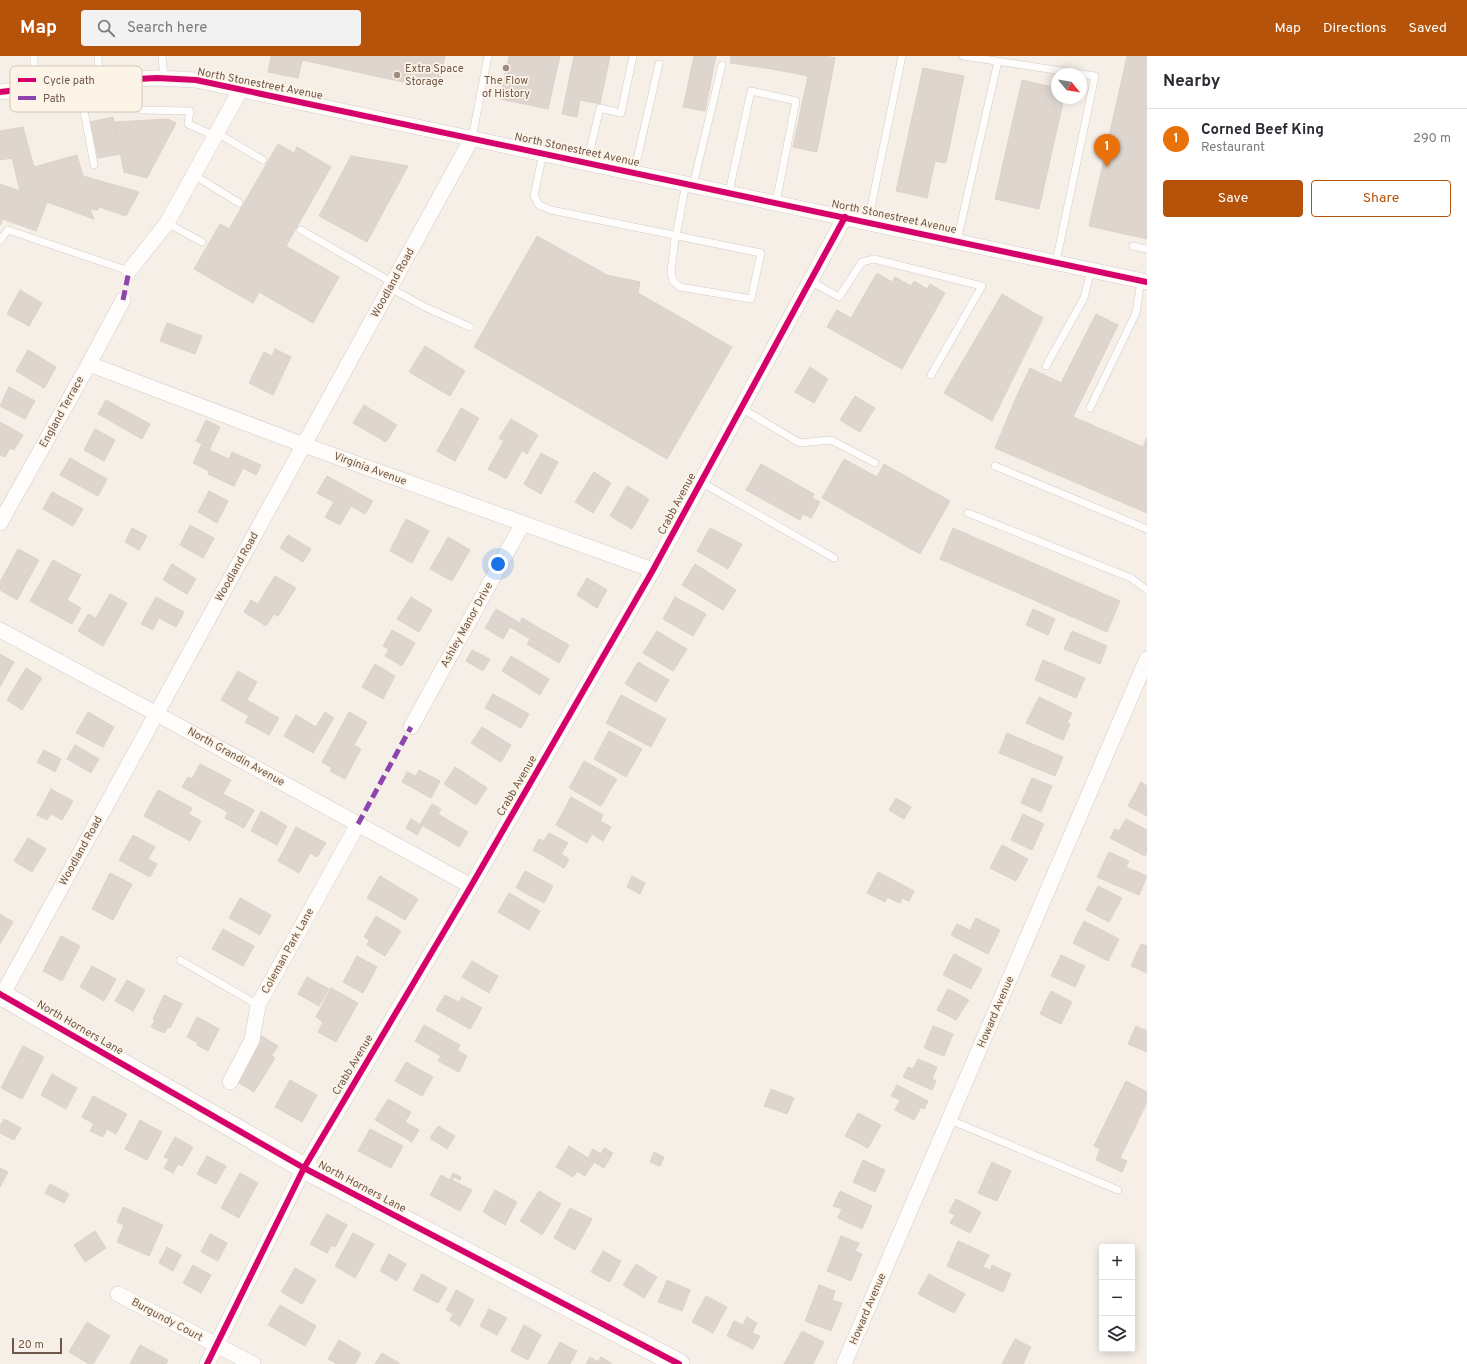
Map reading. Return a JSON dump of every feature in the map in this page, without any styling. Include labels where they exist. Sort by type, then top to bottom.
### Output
[{"type":"street","name":"North Stonestreet Avenue","points":[[142,80],[196,80],[241,89],[1144,281]]},
{"type":"street","points":[[128,271],[167,223],[241,89]]},
{"type":"street","name":"North Stonestreet Avenue","points":[[0,92],[10,91]]},
{"type":"street","name":"Woodland Road","points":[[1,996],[472,138]]},
{"type":"street","name":"Crabb Avenue","points":[[207,1364],[304,1168],[471,886],[653,570],[845,217]]},
{"type":"street","name":"England Terrace","points":[[0,523],[89,364],[122,300]]},
{"type":"street","name":"Virginia Avenue","points":[[89,364],[304,445],[653,570]]},
{"type":"street","name":"Ashley Manor Drive","points":[[411,727],[523,523]]},
{"type":"street","name":"North Grandin Avenue","points":[[0,630],[471,886]]},
{"type":"street","name":"Howard Avenue","points":[[844,1364],[1147,659]]},
{"type":"street","name":"Coleman Park Lane","points":[[230,1082],[252,1040],[258,1006],[358,824]]},
{"type":"street","name":"North Horners Lane","points":[[1,996],[304,1168],[654,1358],[679,1364]]},
{"type":"street","name":"Burgundy Court","points":[[118,1294],[253,1364]]},
{"type":"lane","points":[[98,56],[98,66]]},
{"type":"lane","points":[[162,56],[164,79]]},
{"type":"lane","points":[[472,138],[488,56]]},
{"type":"lane","points":[[587,162],[600,108],[621,113],[633,56]]},
{"type":"lane","points":[[868,222],[902,56]]},
{"type":"lane","points":[[963,56],[1095,76],[1056,262]]},
{"type":"lane","points":[[957,241],[998,61]]},
{"type":"lane","points":[[634,172],[659,64]]},
{"type":"lane","points":[[543,153],[534,196],[539,205],[551,210],[676,236],[761,253],[751,299],[680,287],[672,280],[671,272],[676,236],[722,65]]},
{"type":"lane","points":[[729,192],[750,91],[796,101],[776,202]]},
{"type":"lane","points":[[142,110],[190,111],[188,124],[216,135],[263,160]]},
{"type":"lane","points":[[84,112],[94,165]]},
{"type":"lane","points":[[194,175],[239,203]]},
{"type":"lane","points":[[167,223],[202,242]]},
{"type":"lane","points":[[0,240],[8,230],[128,271]]},
{"type":"lane","points":[[301,230],[427,308],[470,327]]},
{"type":"lane","points":[[1133,246],[1147,249]]},
{"type":"lane","points":[[810,281],[840,297],[862,262],[874,259],[982,286],[931,375]]},
{"type":"lane","points":[[1046,366],[1084,298],[1091,270]]},
{"type":"lane","points":[[1090,408],[1136,313],[1144,281]]},
{"type":"lane","points":[[741,408],[800,443],[831,440],[875,463]]},
{"type":"lane","points":[[995,466],[1147,529]]},
{"type":"lane","points":[[701,482],[834,558]]},
{"type":"lane","points":[[968,513],[1131,578],[1147,590]]},
{"type":"lane","points":[[180,960],[258,1006]]},
{"type":"lane","points":[[950,1120],[1118,1190]]},
{"type":"building","points":[[271,56],[303,56],[298,78],[268,72]]},
{"type":"building","points":[[303,56],[418,56],[412,84],[302,60]]},
{"type":"building","points":[[418,56],[445,56],[440,81],[414,76]]},
{"type":"building","points":[[509,56],[560,56],[548,109],[500,99]]},
{"type":"building","points":[[574,56],[610,56],[600,104],[580,100],[577,117],[562,114]]},
{"type":"building","points":[[694,56],[716,56],[705,111],[683,107]]},
{"type":"building","points":[[731,56],[825,56],[835,58],[817,152],[793,147],[808,76],[730,63]]},
{"type":"building","points":[[1127,56],[1147,56],[1147,239],[1089,226]]},
{"type":"building","points":[[923,68],[964,76],[946,163],[935,161],[927,198],[896,191]]},
{"type":"building","points":[[1022,80],[1051,87],[1051,104],[1063,104],[1039,209],[995,199]]},
{"type":"building","points":[[113,117],[121,154],[98,158],[90,122]]},
{"type":"building","points":[[168,119],[176,123],[147,178],[124,172],[114,122]]},
{"type":"building","points":[[23,127],[34,167],[77,155],[83,176],[139,192],[126,216],[99,207],[98,210],[90,209],[94,219],[47,202],[36,231],[3,219],[0,225],[0,184],[20,191],[12,158],[0,160],[0,131]]},
{"type":"building","points":[[278,144],[294,153],[297,147],[331,167],[286,246],[339,277],[313,323],[259,292],[253,303],[194,269],[220,224],[229,229]]},
{"type":"building","points":[[351,156],[408,166],[367,242],[319,216]]},
{"type":"building","points":[[537,236],[607,275],[640,282],[638,293],[732,347],[667,459],[474,347]]},
{"type":"building","points":[[877,273],[892,282],[895,277],[911,286],[914,281],[927,289],[930,284],[945,293],[902,369],[827,327],[837,310],[851,318]]},
{"type":"building","points":[[20,290],[42,303],[29,326],[7,314]]},
{"type":"building","points":[[1002,294],[1043,318],[992,421],[944,393]]},
{"type":"building","points":[[1096,314],[1118,325],[1073,417],[1018,393],[1030,368],[1061,383]]},
{"type":"building","points":[[167,323],[202,336],[195,354],[160,341]]},
{"type":"building","points":[[425,346],[465,371],[450,396],[409,372]]},
{"type":"building","points":[[275,349],[291,357],[273,395],[249,383],[264,352],[272,356]]},
{"type":"building","points":[[28,350],[56,367],[44,388],[16,371]]},
{"type":"building","points":[[810,367],[828,379],[814,403],[795,392]]},
{"type":"building","points":[[9,387],[35,401],[25,419],[0,406]]},
{"type":"building","points":[[1018,393],[1143,447],[1147,437],[1147,513],[995,448]]},
{"type":"building","points":[[855,396],[875,408],[860,432],[840,420]]},
{"type":"building","points":[[106,400],[150,424],[142,439],[98,414]]},
{"type":"building","points":[[364,405],[397,425],[386,442],[353,423]]},
{"type":"building","points":[[461,408],[479,418],[455,461],[437,451]]},
{"type":"building","points":[[511,419],[538,435],[527,454],[522,451],[506,479],[488,469],[504,441],[499,438]]},
{"type":"building","points":[[206,420],[220,427],[209,450],[229,459],[232,452],[261,465],[256,475],[243,468],[234,486],[208,474],[209,471],[193,463],[202,444],[196,441]]},
{"type":"building","points":[[0,422],[23,435],[14,450],[10,448],[5,457],[0,455]]},
{"type":"building","points":[[95,429],[115,440],[104,461],[84,450]]},
{"type":"building","points":[[541,453],[558,462],[541,494],[524,484]]},
{"type":"building","points":[[70,458],[107,479],[98,496],[60,475]]},
{"type":"building","points":[[844,459],[877,477],[884,464],[950,501],[920,554],[822,498]]},
{"type":"building","points":[[761,464],[814,494],[812,498],[820,502],[811,518],[803,514],[800,520],[746,490]]},
{"type":"building","points":[[594,472],[611,483],[593,513],[575,502]]},
{"type":"building","points":[[327,476],[373,501],[365,514],[351,506],[340,525],[325,517],[334,502],[317,493]]},
{"type":"building","points":[[627,486],[649,499],[632,529],[610,516]]},
{"type":"building","points":[[209,491],[228,501],[217,523],[198,512]]},
{"type":"building","points":[[52,492],[83,509],[73,526],[43,509]]},
{"type":"building","points":[[406,519],[429,531],[412,563],[390,551]]},
{"type":"building","points":[[190,525],[214,538],[203,558],[180,545]]},
{"type":"building","points":[[132,528],[147,536],[139,550],[125,542]]},
{"type":"building","points":[[710,528],[742,544],[728,569],[697,551]]},
{"type":"building","points":[[953,528],[1120,601],[1107,632],[940,559]]},
{"type":"building","points":[[288,535],[311,549],[303,562],[280,548]]},
{"type":"building","points":[[448,537],[470,550],[452,581],[430,569]]},
{"type":"building","points":[[18,549],[39,560],[17,600],[0,590],[0,582]]},
{"type":"building","points":[[53,560],[81,575],[67,600],[81,608],[72,624],[30,601]]},
{"type":"building","points":[[172,564],[196,579],[187,594],[163,580]]},
{"type":"building","points":[[695,564],[736,590],[723,610],[682,585]]},
{"type":"building","points":[[275,576],[296,588],[278,616],[274,614],[266,626],[244,612],[251,600],[258,604]]},
{"type":"building","points":[[587,578],[607,590],[597,608],[577,595]]},
{"type":"building","points":[[110,594],[127,603],[103,646],[78,631],[88,614],[96,618]]},
{"type":"building","points":[[156,597],[184,612],[176,627],[159,618],[153,630],[141,624]]},
{"type":"building","points":[[411,597],[432,610],[419,632],[397,619]]},
{"type":"building","points":[[675,597],[706,614],[693,636],[663,619]]},
{"type":"building","points":[[496,609],[520,623],[522,618],[569,645],[559,663],[527,644],[530,639],[510,627],[503,639],[485,628]]},
{"type":"building","points":[[1033,609],[1055,619],[1048,635],[1026,625]]},
{"type":"building","points":[[392,630],[415,643],[402,666],[385,656],[389,649],[383,646]]},
{"type":"building","points":[[657,631],[687,649],[673,671],[643,653]]},
{"type":"building","points":[[1072,631],[1107,646],[1100,664],[1064,649]]},
{"type":"building","points":[[472,650],[490,659],[483,671],[466,661]]},
{"type":"building","points":[[0,654],[14,662],[0,687]]},
{"type":"building","points":[[511,656],[549,679],[540,695],[502,671]]},
{"type":"building","points":[[1043,660],[1085,678],[1076,698],[1035,680]]},
{"type":"building","points":[[638,662],[669,680],[656,702],[625,684]]},
{"type":"building","points":[[375,664],[395,676],[383,699],[362,687]]},
{"type":"building","points":[[26,668],[42,678],[22,710],[7,700]]},
{"type":"building","points":[[238,671],[257,682],[247,700],[279,718],[269,735],[245,722],[249,716],[221,700]]},
{"type":"building","points":[[493,694],[529,714],[521,728],[485,708]]},
{"type":"building","points":[[621,695],[666,719],[651,747],[606,723]]},
{"type":"building","points":[[1039,697],[1072,713],[1067,723],[1070,724],[1063,740],[1026,723]]},
{"type":"building","points":[[88,712],[114,727],[103,747],[76,733]]},
{"type":"building","points":[[325,712],[334,718],[313,753],[284,736],[296,715],[316,727]]},
{"type":"building","points":[[349,712],[367,722],[354,745],[361,749],[345,779],[330,771],[332,768],[322,762]]},
{"type":"building","points":[[482,727],[511,745],[501,762],[471,743]]},
{"type":"building","points":[[609,731],[642,749],[626,777],[594,759]]},
{"type":"building","points":[[1007,733],[1063,757],[1055,776],[999,753]]},
{"type":"building","points":[[75,745],[99,759],[91,773],[67,759]]},
{"type":"building","points":[[44,750],[61,759],[55,772],[37,762]]},
{"type":"building","points":[[584,761],[617,779],[601,806],[569,788]]},
{"type":"building","points":[[200,764],[231,780],[223,794],[254,810],[244,828],[225,818],[228,812],[182,787],[188,777],[192,779]]},
{"type":"building","points":[[455,767],[487,788],[476,805],[444,784]]},
{"type":"building","points":[[419,770],[440,781],[431,798],[402,782],[407,772],[416,776]]},
{"type":"building","points":[[1032,778],[1052,786],[1041,812],[1021,803]]},
{"type":"building","points":[[1141,782],[1147,786],[1147,816],[1128,806]]},
{"type":"building","points":[[51,789],[73,801],[62,820],[51,814],[47,820],[37,815]]},
{"type":"building","points":[[158,790],[192,808],[189,814],[201,821],[190,841],[144,816]]},
{"type":"building","points":[[571,797],[603,815],[600,821],[611,827],[603,841],[592,834],[587,843],[556,825]]},
{"type":"building","points":[[896,798],[911,807],[904,819],[889,810]]},
{"type":"building","points":[[432,804],[441,809],[438,814],[468,832],[459,847],[420,824]]},
{"type":"building","points":[[261,811],[287,826],[277,845],[251,831]]},
{"type":"building","points":[[1023,814],[1044,824],[1032,850],[1011,840]]},
{"type":"building","points":[[411,819],[422,826],[417,835],[406,828]]},
{"type":"building","points":[[1126,819],[1147,830],[1147,852],[1145,856],[1110,838],[1115,829],[1119,831]]},
{"type":"building","points":[[296,827],[326,843],[317,857],[310,853],[299,873],[278,861]]},
{"type":"building","points":[[549,833],[568,843],[561,854],[569,859],[564,868],[533,850],[539,839],[544,841]]},
{"type":"building","points":[[133,835],[155,847],[148,859],[157,864],[150,877],[119,860]]},
{"type":"building","points":[[28,838],[46,849],[32,872],[14,861]]},
{"type":"building","points":[[1002,845],[1028,859],[1016,881],[990,868]]},
{"type":"building","points":[[1109,852],[1129,861],[1126,867],[1147,876],[1139,895],[1097,877]]},
{"type":"building","points":[[525,871],[553,886],[544,903],[516,888]]},
{"type":"building","points":[[878,872],[914,891],[909,901],[902,898],[900,903],[887,897],[885,902],[867,893]]},
{"type":"building","points":[[110,873],[132,884],[113,920],[92,909]]},
{"type":"building","points":[[380,876],[418,899],[405,920],[367,898]]},
{"type":"building","points":[[632,876],[645,883],[640,894],[627,887]]},
{"type":"building","points":[[1098,886],[1122,898],[1109,922],[1086,910]]},
{"type":"building","points":[[509,893],[540,911],[529,930],[498,912]]},
{"type":"building","points":[[240,898],[271,915],[260,935],[229,918]]},
{"type":"building","points":[[0,914],[13,922],[0,944]]},
{"type":"building","points":[[376,916],[401,931],[385,956],[367,945],[369,940],[364,937]]},
{"type":"building","points":[[976,918],[1000,930],[988,954],[951,935],[957,924],[970,930]]},
{"type":"building","points":[[1084,921],[1119,939],[1108,961],[1073,943]]},
{"type":"building","points":[[223,929],[254,946],[243,966],[212,949]]},
{"type":"building","points":[[61,936],[80,946],[62,981],[43,971]]},
{"type":"building","points":[[1141,944],[1147,946],[1147,973],[1131,966]]},
{"type":"building","points":[[954,954],[982,969],[971,989],[943,975]]},
{"type":"building","points":[[1061,955],[1085,966],[1075,987],[1051,976]]},
{"type":"building","points":[[357,956],[377,967],[363,993],[343,982]]},
{"type":"building","points":[[472,961],[498,976],[489,993],[462,977]]},
{"type":"building","points":[[92,966],[116,979],[104,1001],[80,987]]},
{"type":"building","points":[[307,977],[329,989],[319,1006],[298,994]]},
{"type":"building","points":[[127,980],[145,990],[133,1011],[115,1001]]},
{"type":"building","points":[[331,988],[358,1003],[336,1042],[318,1032],[323,1022],[316,1017]]},
{"type":"building","points":[[948,989],[969,1000],[956,1020],[937,1010]]},
{"type":"building","points":[[1051,991],[1072,1002],[1061,1024],[1040,1014]]},
{"type":"building","points":[[164,995],[182,1004],[170,1028],[168,1027],[164,1033],[151,1027]]},
{"type":"building","points":[[445,995],[459,1002],[462,997],[482,1008],[470,1029],[436,1010]]},
{"type":"building","points":[[197,1017],[219,1029],[208,1051],[187,1037]]},
{"type":"building","points":[[424,1025],[460,1045],[457,1050],[467,1056],[459,1072],[438,1061],[441,1056],[415,1041]]},
{"type":"building","points":[[933,1026],[953,1034],[944,1056],[924,1048]]},
{"type":"building","points":[[1136,1026],[1147,1031],[1147,1052],[1128,1044]]},
{"type":"building","points":[[260,1035],[278,1046],[272,1055],[254,1044]]},
{"type":"building","points":[[23,1046],[44,1057],[22,1099],[1,1088]]},
{"type":"building","points":[[258,1047],[275,1058],[254,1092],[237,1082]]},
{"type":"building","points":[[918,1059],[937,1067],[932,1079],[936,1081],[932,1090],[903,1077],[908,1067],[913,1069]]},
{"type":"building","points":[[406,1062],[433,1077],[422,1096],[395,1081]]},
{"type":"building","points":[[52,1074],[77,1088],[66,1109],[41,1095]]},
{"type":"building","points":[[290,1080],[317,1095],[302,1122],[275,1107]]},
{"type":"building","points":[[1126,1081],[1147,1092],[1147,1102],[1120,1158],[1127,1161],[1122,1172],[1096,1160],[1100,1149],[1094,1146]]},
{"type":"building","points":[[897,1085],[928,1101],[924,1109],[921,1107],[914,1120],[895,1110],[900,1100],[891,1096]]},
{"type":"building","points":[[771,1089],[794,1098],[787,1114],[764,1106]]},
{"type":"building","points":[[93,1096],[127,1114],[116,1134],[107,1129],[103,1137],[90,1131],[94,1124],[82,1117]]},
{"type":"building","points":[[388,1099],[411,1112],[405,1122],[419,1130],[412,1142],[375,1120]]},
{"type":"building","points":[[858,1113],[881,1125],[868,1148],[845,1136]]},
{"type":"building","points":[[4,1119],[21,1128],[14,1140],[0,1133],[0,1126]]},
{"type":"building","points":[[140,1120],[162,1132],[147,1160],[125,1149]]},
{"type":"building","points":[[438,1126],[455,1136],[447,1149],[430,1138]]},
{"type":"building","points":[[370,1129],[403,1146],[391,1168],[358,1151]]},
{"type":"building","points":[[175,1137],[193,1147],[182,1166],[178,1164],[173,1173],[164,1168],[169,1159],[164,1157]]},
{"type":"building","points":[[569,1146],[588,1158],[593,1149],[601,1154],[604,1148],[613,1153],[604,1168],[594,1162],[585,1176],[577,1171],[573,1177],[556,1167]]},
{"type":"building","points":[[654,1152],[664,1157],[660,1166],[650,1162]]},
{"type":"building","points":[[207,1156],[226,1166],[216,1184],[197,1174]]},
{"type":"building","points":[[863,1160],[885,1170],[875,1192],[853,1182]]},
{"type":"building","points":[[992,1162],[1011,1171],[997,1201],[978,1193]]},
{"type":"building","points":[[0,1168],[8,1172],[0,1187]]},
{"type":"building","points":[[240,1173],[258,1183],[239,1218],[221,1208]]},
{"type":"building","points":[[453,1173],[461,1177],[460,1180],[454,1177],[452,1180],[472,1190],[460,1211],[430,1195],[441,1175],[450,1180]]},
{"type":"building","points":[[50,1184],[69,1194],[64,1203],[45,1193]]},
{"type":"building","points":[[495,1190],[517,1202],[505,1225],[483,1212]]},
{"type":"building","points":[[539,1191],[561,1204],[542,1235],[520,1221]]},
{"type":"building","points":[[840,1191],[872,1206],[862,1229],[838,1218],[842,1209],[833,1206]]},
{"type":"building","points":[[956,1199],[981,1212],[970,1233],[950,1223],[955,1215],[949,1212]]},
{"type":"building","points":[[123,1207],[163,1225],[149,1256],[117,1242],[124,1225],[117,1222]]},
{"type":"building","points":[[570,1208],[592,1219],[575,1250],[554,1238]]},
{"type":"building","points":[[327,1214],[347,1225],[335,1247],[332,1245],[327,1253],[310,1244]]},
{"type":"building","points":[[95,1231],[106,1248],[85,1262],[74,1245]]},
{"type":"building","points":[[353,1233],[374,1244],[355,1278],[335,1266]]},
{"type":"building","points":[[210,1234],[227,1243],[218,1261],[201,1252]]},
{"type":"building","points":[[841,1236],[859,1243],[855,1251],[862,1254],[851,1281],[827,1271]]},
{"type":"building","points":[[958,1241],[989,1255],[983,1267],[990,1270],[992,1265],[1011,1274],[1003,1292],[947,1266]]},
{"type":"building","points":[[167,1247],[181,1255],[173,1271],[159,1263]]},
{"type":"building","points":[[603,1251],[621,1261],[610,1282],[591,1272]]},
{"type":"building","points":[[389,1254],[406,1264],[397,1281],[380,1271]]},
{"type":"building","points":[[636,1264],[657,1277],[644,1298],[623,1285]]},
{"type":"building","points":[[193,1265],[211,1275],[201,1293],[183,1283]]},
{"type":"building","points":[[295,1268],[316,1280],[302,1304],[281,1292]]},
{"type":"building","points":[[422,1274],[447,1288],[438,1303],[413,1290]]},
{"type":"building","points":[[929,1274],[965,1294],[954,1313],[918,1294]]},
{"type":"building","points":[[667,1280],[690,1290],[682,1311],[658,1302]]},
{"type":"building","points":[[819,1285],[835,1291],[832,1300],[842,1303],[831,1331],[805,1321]]},
{"type":"building","points":[[456,1290],[474,1300],[460,1326],[450,1320],[453,1314],[446,1310]]},
{"type":"building","points":[[706,1296],[727,1307],[713,1333],[692,1322]]},
{"type":"building","points":[[280,1305],[316,1326],[305,1346],[268,1325]]},
{"type":"building","points":[[489,1309],[507,1318],[497,1335],[480,1326]]},
{"type":"building","points":[[747,1317],[757,1323],[752,1333],[760,1336],[753,1349],[727,1336],[734,1321],[743,1325]]},
{"type":"building","points":[[87,1322],[110,1336],[93,1364],[89,1364],[69,1352]]},
{"type":"building","points":[[524,1325],[541,1335],[528,1360],[511,1351]]},
{"type":"building","points":[[802,1331],[824,1342],[813,1364],[784,1364]]},
{"type":"building","points":[[1015,1339],[1031,1347],[1023,1364],[1002,1364]]},
{"type":"building","points":[[339,1340],[361,1353],[355,1364],[337,1364],[328,1359]]},
{"type":"building","points":[[560,1342],[577,1351],[570,1364],[548,1364]]},
{"type":"building","points":[[140,1345],[168,1360],[166,1364],[130,1364]]},
{"type":"building","points":[[382,1353],[399,1363],[399,1364],[375,1364]]},
{"type":"building","points":[[590,1357],[598,1362],[601,1357],[611,1364],[586,1364]]},
{"type":"marked path","points":[[123,300],[129,271]]},
{"type":"marked path","points":[[358,824],[411,727]]},
{"type":"cycle path","points":[[142,79],[196,80],[1147,282]]},
{"type":"cycle path","points":[[0,92],[10,91]]},
{"type":"cycle path","points":[[207,1364],[304,1168],[471,886],[653,570],[845,217]]},
{"type":"cycle path","points":[[0,994],[304,1168],[679,1364]]},
{"type":"place","name":"The Flow of History","points":[[506,68]]},
{"type":"place","name":"Extra Space Storage","points":[[397,75]]},
{"type":"place","name":"Corned Beef King","points":[[1107,167]]}]
